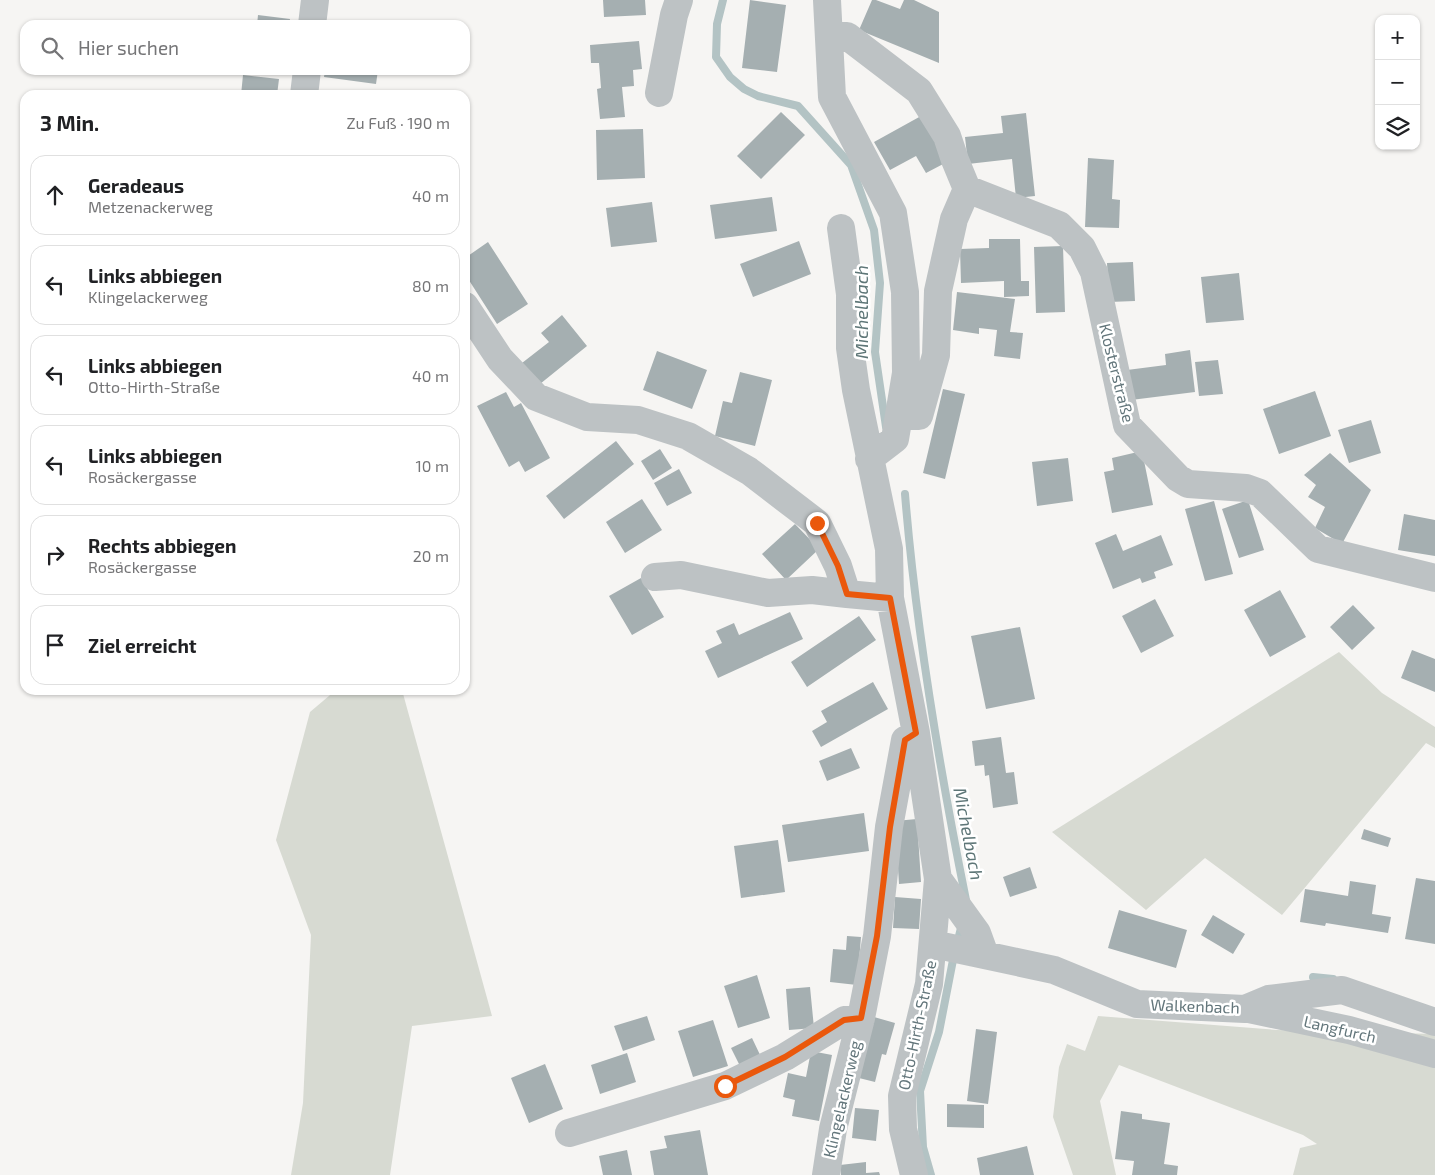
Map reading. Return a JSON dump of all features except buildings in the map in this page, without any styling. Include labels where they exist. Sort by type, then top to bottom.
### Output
[{"type":"street","points":[[313,20],[316,0]]},
{"type":"street","points":[[659,93],[674,16],[679,0]]},
{"type":"street","points":[[827,0],[832,97],[893,213],[905,292],[906,373],[899,416],[894,439],[869,459]]},
{"type":"street","points":[[829,36],[848,36],[919,91],[947,136],[968,189],[954,218],[938,291],[936,355],[925,397],[919,416],[899,416]]},
{"type":"street","points":[[305,90],[306,75]]},
{"type":"street","name":"Klosterstraße","points":[[968,189],[1059,225],[1082,248],[1094,272],[1127,425],[1178,478],[1188,484],[1246,488],[1260,493],[1318,549],[1435,578]]},
{"type":"street","name":"Otto-Hirth-Straße","points":[[841,228],[850,294],[850,348],[856,390],[889,550],[890,598],[916,733],[938,879],[939,946],[902,1096],[903,1129],[914,1175]]},
{"type":"street","points":[[470,314],[500,359],[536,397],[587,417],[638,420],[688,436],[749,471],[817,523],[838,566],[847,594]]},
{"type":"street","points":[[655,577],[681,575],[768,593],[812,590],[890,598]]},
{"type":"street","name":"Klingelackerweg","points":[[826,1175],[833,1129],[861,1018],[877,936],[890,827],[905,740],[916,733]]},
{"type":"street","points":[[938,879],[977,933],[980,954]]},
{"type":"street","name":"Walkenbach","points":[[939,946],[1054,970],[1137,1004],[1245,1009],[1269,999],[1342,990],[1435,1022]]},
{"type":"street","name":"Langfurch","points":[[1245,1009],[1349,1030],[1435,1054]]},
{"type":"street","points":[[569,1133],[725,1086],[785,1057],[844,1020],[861,1018]]},
{"type":"shaded area","points":[[1339,652],[1382,693],[1435,727],[1435,748],[1426,743],[1282,915],[1205,858],[1146,910],[1052,832]]},
{"type":"shaded area","points":[[330,695],[403,695],[492,1016],[412,1026],[390,1175],[291,1175],[303,1103],[311,935],[276,840],[310,712]]},
{"type":"shaded area","points":[[1098,1016],[1277,1030],[1435,1034],[1435,1175],[1293,1175],[1300,1148],[1317,1144],[1303,1135],[1119,1065],[1100,1101],[1116,1175],[1073,1175],[1053,1117],[1059,1067],[1067,1044],[1085,1051]]},
{"type":"waterway","name":"Michelbach","points":[[723,0],[717,24],[716,57],[730,77],[744,89],[758,96],[798,106],[851,165],[874,230],[880,283],[875,352],[886,427]]},
{"type":"waterway","name":"Michelbach","points":[[905,494],[922,647],[966,900]]},
{"type":"waterway","name":"Michelbach","points":[[931,1175],[923,1147],[920,1091],[939,1032],[962,924]]},
{"type":"waterway","name":"Walkenbach","points":[[1313,977],[1333,979]]},
{"type":"route","points":[[725,1086],[785,1057],[844,1020],[861,1018],[877,936],[890,827],[905,740],[916,733],[890,598],[847,594],[838,566],[817,523]]}]
